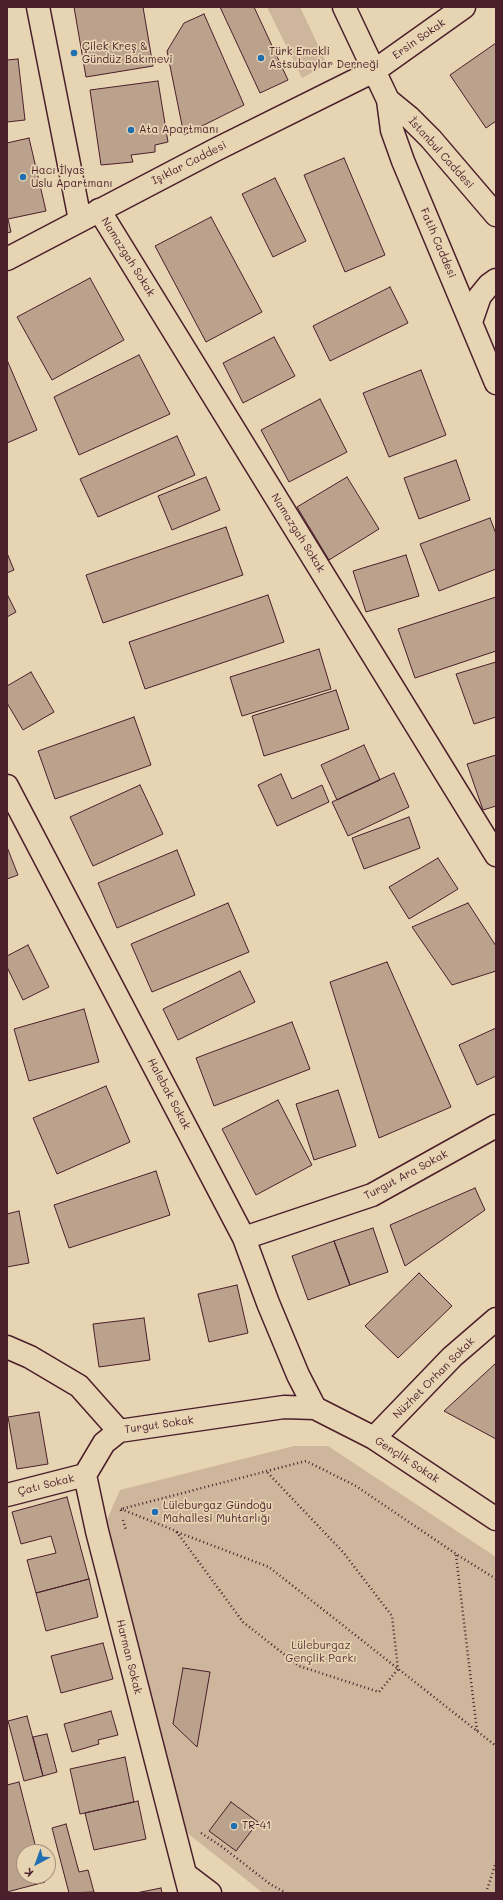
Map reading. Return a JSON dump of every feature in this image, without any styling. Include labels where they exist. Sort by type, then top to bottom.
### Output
[{"type":"street","points":[[38,7],[80,220]]},
{"type":"street","name":"İstanbul Caddesi","points":[[344,7],[388,100],[410,118],[431,139],[496,215]]},
{"type":"street","name":"Ersin Sokak","points":[[374,71],[464,7]]},
{"type":"street","name":"Işıklar Caddesi","points":[[7,260],[214,150],[374,71]]},
{"type":"street","name":"Fatih Caddesi","points":[[388,100],[392,130],[403,161],[496,383]]},
{"type":"street","name":"Namazgah Sokak","points":[[99,210],[496,856]]},
{"type":"street","points":[[471,322],[480,296],[489,285],[496,280]]},
{"type":"street","name":"Halebak Sokak","points":[[7,786],[244,1238],[268,1303],[298,1374],[315,1408]]},
{"type":"street","name":"Turgut Ara Sokak","points":[[244,1238],[372,1195],[496,1126]]},
{"type":"street","name":"Nüzhet Orhan Sokak","points":[[374,1438],[452,1357],[496,1319]]},
{"type":"street","name":"Turgut Sokak","points":[[7,1347],[30,1357],[78,1386],[119,1431],[277,1408],[315,1408]]},
{"type":"street","name":"Gençlik Sokak","points":[[315,1408],[374,1438],[496,1519]]},
{"type":"street","points":[[85,1475],[104,1443],[119,1431]]},
{"type":"street","name":"Çatı Sokak","points":[[7,1495],[85,1475]]},
{"type":"street","name":"Harman Sokak","points":[[85,1475],[97,1531],[188,1884]]},
{"type":"street","points":[[188,1884],[210,1893]]},
{"type":"path","points":[[121,1509],[306,1461],[356,1486],[456,1554],[496,1579]]},
{"type":"path","points":[[176,1531],[243,1622],[299,1666],[379,1692],[398,1669],[392,1616],[343,1552],[266,1471]]},
{"type":"path","points":[[121,1509],[269,1566],[496,1746]]},
{"type":"path","points":[[121,1509],[126,1532]]},
{"type":"path","points":[[456,1554],[477,1731]]},
{"type":"path","points":[[199,1832],[221,1846],[270,1884],[286,1893]]},
{"type":"path","points":[[486,1893],[496,1862]]},
{"type":"green space","points":[[267,7],[300,7],[327,64],[302,78]]},
{"type":"green space","name":"Lüleburgaz Gençlik Parkı","points":[[294,1446],[328,1446],[496,1557],[496,1893],[263,1893],[186,1832],[106,1522],[120,1490]]},
{"type":"building","points":[[74,7],[143,7],[153,66],[86,77]]},
{"type":"building","name":"Türk Emekli Astsubaylar Derneği","points":[[220,7],[254,7],[288,80],[260,93]]},
{"type":"building","points":[[204,14],[244,105],[184,135],[167,51],[184,23]]},
{"type":"building","points":[[496,43],[496,121],[486,128],[450,75]]},
{"type":"building","points":[[18,59],[25,120],[7,122],[7,60]]},
{"type":"building","name":"Ata Apartmanı","points":[[158,81],[168,142],[155,145],[155,152],[131,155],[133,162],[101,165],[90,90]]},
{"type":"building","name":"Hacı İlyas Uslu Apartmanı","points":[[29,138],[46,211],[8,219],[11,232],[7,233],[7,143]]},
{"type":"building","points":[[344,158],[385,255],[345,272],[304,175]]},
{"type":"building","points":[[275,178],[306,241],[273,257],[242,194]]},
{"type":"building","points":[[211,217],[262,312],[206,342],[155,246]]},
{"type":"building","points":[[90,278],[124,340],[52,380],[17,317]]},
{"type":"building","points":[[390,287],[408,323],[330,361],[313,326]]},
{"type":"building","points":[[274,337],[295,376],[243,403],[223,363]]},
{"type":"building","points":[[139,355],[170,414],[79,455],[54,397]]},
{"type":"building","points":[[7,360],[37,430],[7,443]]},
{"type":"building","points":[[421,370],[446,435],[389,457],[363,393]]},
{"type":"building","points":[[320,399],[347,452],[289,482],[261,430]]},
{"type":"building","points":[[177,436],[195,475],[98,517],[80,479]]},
{"type":"building","points":[[456,460],[470,500],[419,519],[404,478]]},
{"type":"building","points":[[206,477],[220,510],[172,530],[158,496]]},
{"type":"building","points":[[347,477],[379,529],[329,560],[297,507]]},
{"type":"building","points":[[490,518],[496,534],[496,569],[439,591],[420,544]]},
{"type":"building","points":[[226,527],[243,575],[103,623],[86,575]]},
{"type":"building","points":[[7,553],[14,570],[7,573]]},
{"type":"building","points":[[406,555],[419,596],[366,612],[353,571]]},
{"type":"building","points":[[7,594],[16,612],[7,617]]},
{"type":"building","points":[[268,595],[284,642],[145,689],[129,642]]},
{"type":"building","points":[[496,597],[496,651],[415,678],[398,629]]},
{"type":"building","points":[[319,649],[331,689],[242,716],[230,677]]},
{"type":"building","points":[[496,662],[496,717],[474,724],[456,674]]},
{"type":"building","points":[[31,672],[54,712],[23,730],[7,703],[7,686]]},
{"type":"building","points":[[336,690],[349,729],[264,756],[252,716]]},
{"type":"building","points":[[134,717],[151,765],[55,799],[38,751]]},
{"type":"building","points":[[364,745],[380,780],[337,800],[321,765]]},
{"type":"building","points":[[496,755],[496,806],[483,810],[467,764]]},
{"type":"building","points":[[394,773],[409,807],[348,836],[332,802]]},
{"type":"building","points":[[281,774],[292,799],[322,785],[329,802],[277,826],[258,785]]},
{"type":"building","points":[[140,785],[163,834],[93,866],[70,817]]},
{"type":"building","points":[[409,817],[420,848],[364,869],[352,838]]},
{"type":"building","points":[[7,847],[18,875],[7,879]]},
{"type":"building","points":[[177,850],[195,895],[117,928],[98,883]]},
{"type":"building","points":[[438,858],[458,889],[409,919],[389,887]]},
{"type":"building","points":[[228,903],[249,952],[152,992],[131,944]]},
{"type":"building","points":[[468,903],[496,946],[496,971],[452,985],[412,927]]},
{"type":"building","points":[[28,945],[49,987],[23,1000],[7,967],[7,956]]},
{"type":"building","points":[[387,962],[451,1107],[379,1138],[330,982]]},
{"type":"building","points":[[240,971],[255,1002],[178,1040],[163,1009]]},
{"type":"building","points":[[84,1009],[99,1062],[29,1081],[14,1029]]},
{"type":"building","points":[[292,1022],[310,1069],[214,1106],[196,1058]]},
{"type":"building","points":[[496,1028],[496,1076],[477,1085],[459,1045]]},
{"type":"building","points":[[106,1086],[130,1142],[57,1174],[33,1118]]},
{"type":"building","points":[[338,1090],[356,1146],[314,1160],[296,1104]]},
{"type":"building","points":[[278,1100],[312,1165],[256,1195],[222,1129]]},
{"type":"building","points":[[156,1171],[170,1215],[69,1248],[54,1205]]},
{"type":"building","points":[[475,1188],[485,1210],[405,1266],[390,1225]]},
{"type":"building","points":[[19,1211],[29,1263],[7,1267],[7,1214]]},
{"type":"building","points":[[373,1228],[388,1272],[350,1285],[334,1241]]},
{"type":"building","points":[[334,1241],[350,1285],[308,1300],[292,1256]]},
{"type":"building","points":[[419,1273],[452,1306],[398,1358],[365,1326]]},
{"type":"building","points":[[237,1285],[248,1333],[209,1342],[198,1294]]},
{"type":"building","points":[[144,1318],[150,1360],[99,1367],[93,1324]]},
{"type":"building","points":[[496,1363],[496,1439],[444,1411]]},
{"type":"building","points":[[39,1412],[48,1464],[17,1469],[8,1417]]},
{"type":"building","points":[[67,1497],[89,1579],[36,1593],[27,1560],[56,1553],[51,1536],[21,1544],[12,1512]]},
{"type":"building","points":[[89,1579],[98,1617],[46,1631],[36,1593]]},
{"type":"building","points":[[103,1643],[113,1679],[61,1693],[51,1656]]},
{"type":"building","points":[[183,1668],[210,1672],[197,1747],[173,1724]]},
{"type":"building","points":[[111,1711],[118,1735],[98,1740],[99,1744],[72,1752],[64,1724]]},
{"type":"building","points":[[27,1716],[43,1776],[24,1781],[8,1721]]},
{"type":"building","points":[[47,1734],[57,1772],[43,1776],[33,1737]]},
{"type":"building","points":[[125,1757],[134,1802],[80,1814],[70,1769]]},
{"type":"building","points":[[19,1782],[35,1844],[16,1844],[16,1884],[37,1884],[7,1892],[7,1785]]},
{"type":"building","points":[[138,1801],[146,1839],[94,1850],[85,1813]]},
{"type":"building","name":"TR-41","points":[[231,1802],[258,1822],[236,1851],[209,1831]]},
{"type":"building","points":[[66,1824],[79,1872],[88,1870],[94,1892],[69,1893],[52,1828]]},
{"type":"building","points":[[161,1888],[162,1893],[136,1893]]},
{"type":"place","name":"Çilek Kreş & Gündüz Bakımevi","points":[[74,53]]},
{"type":"place","name":"Türk Emekli Astsubaylar Derneği","points":[[261,58]]},
{"type":"place","name":"Ata Apartmanı","points":[[131,130]]},
{"type":"place","name":"Hacı İlyas Uslu Apartmanı","points":[[23,177]]},
{"type":"place","name":"Lüleburgaz Gündoğu Mahallesi Muhtarlığı","points":[[155,1512]]},
{"type":"place","name":"TR-41","points":[[234,1826]]}]
